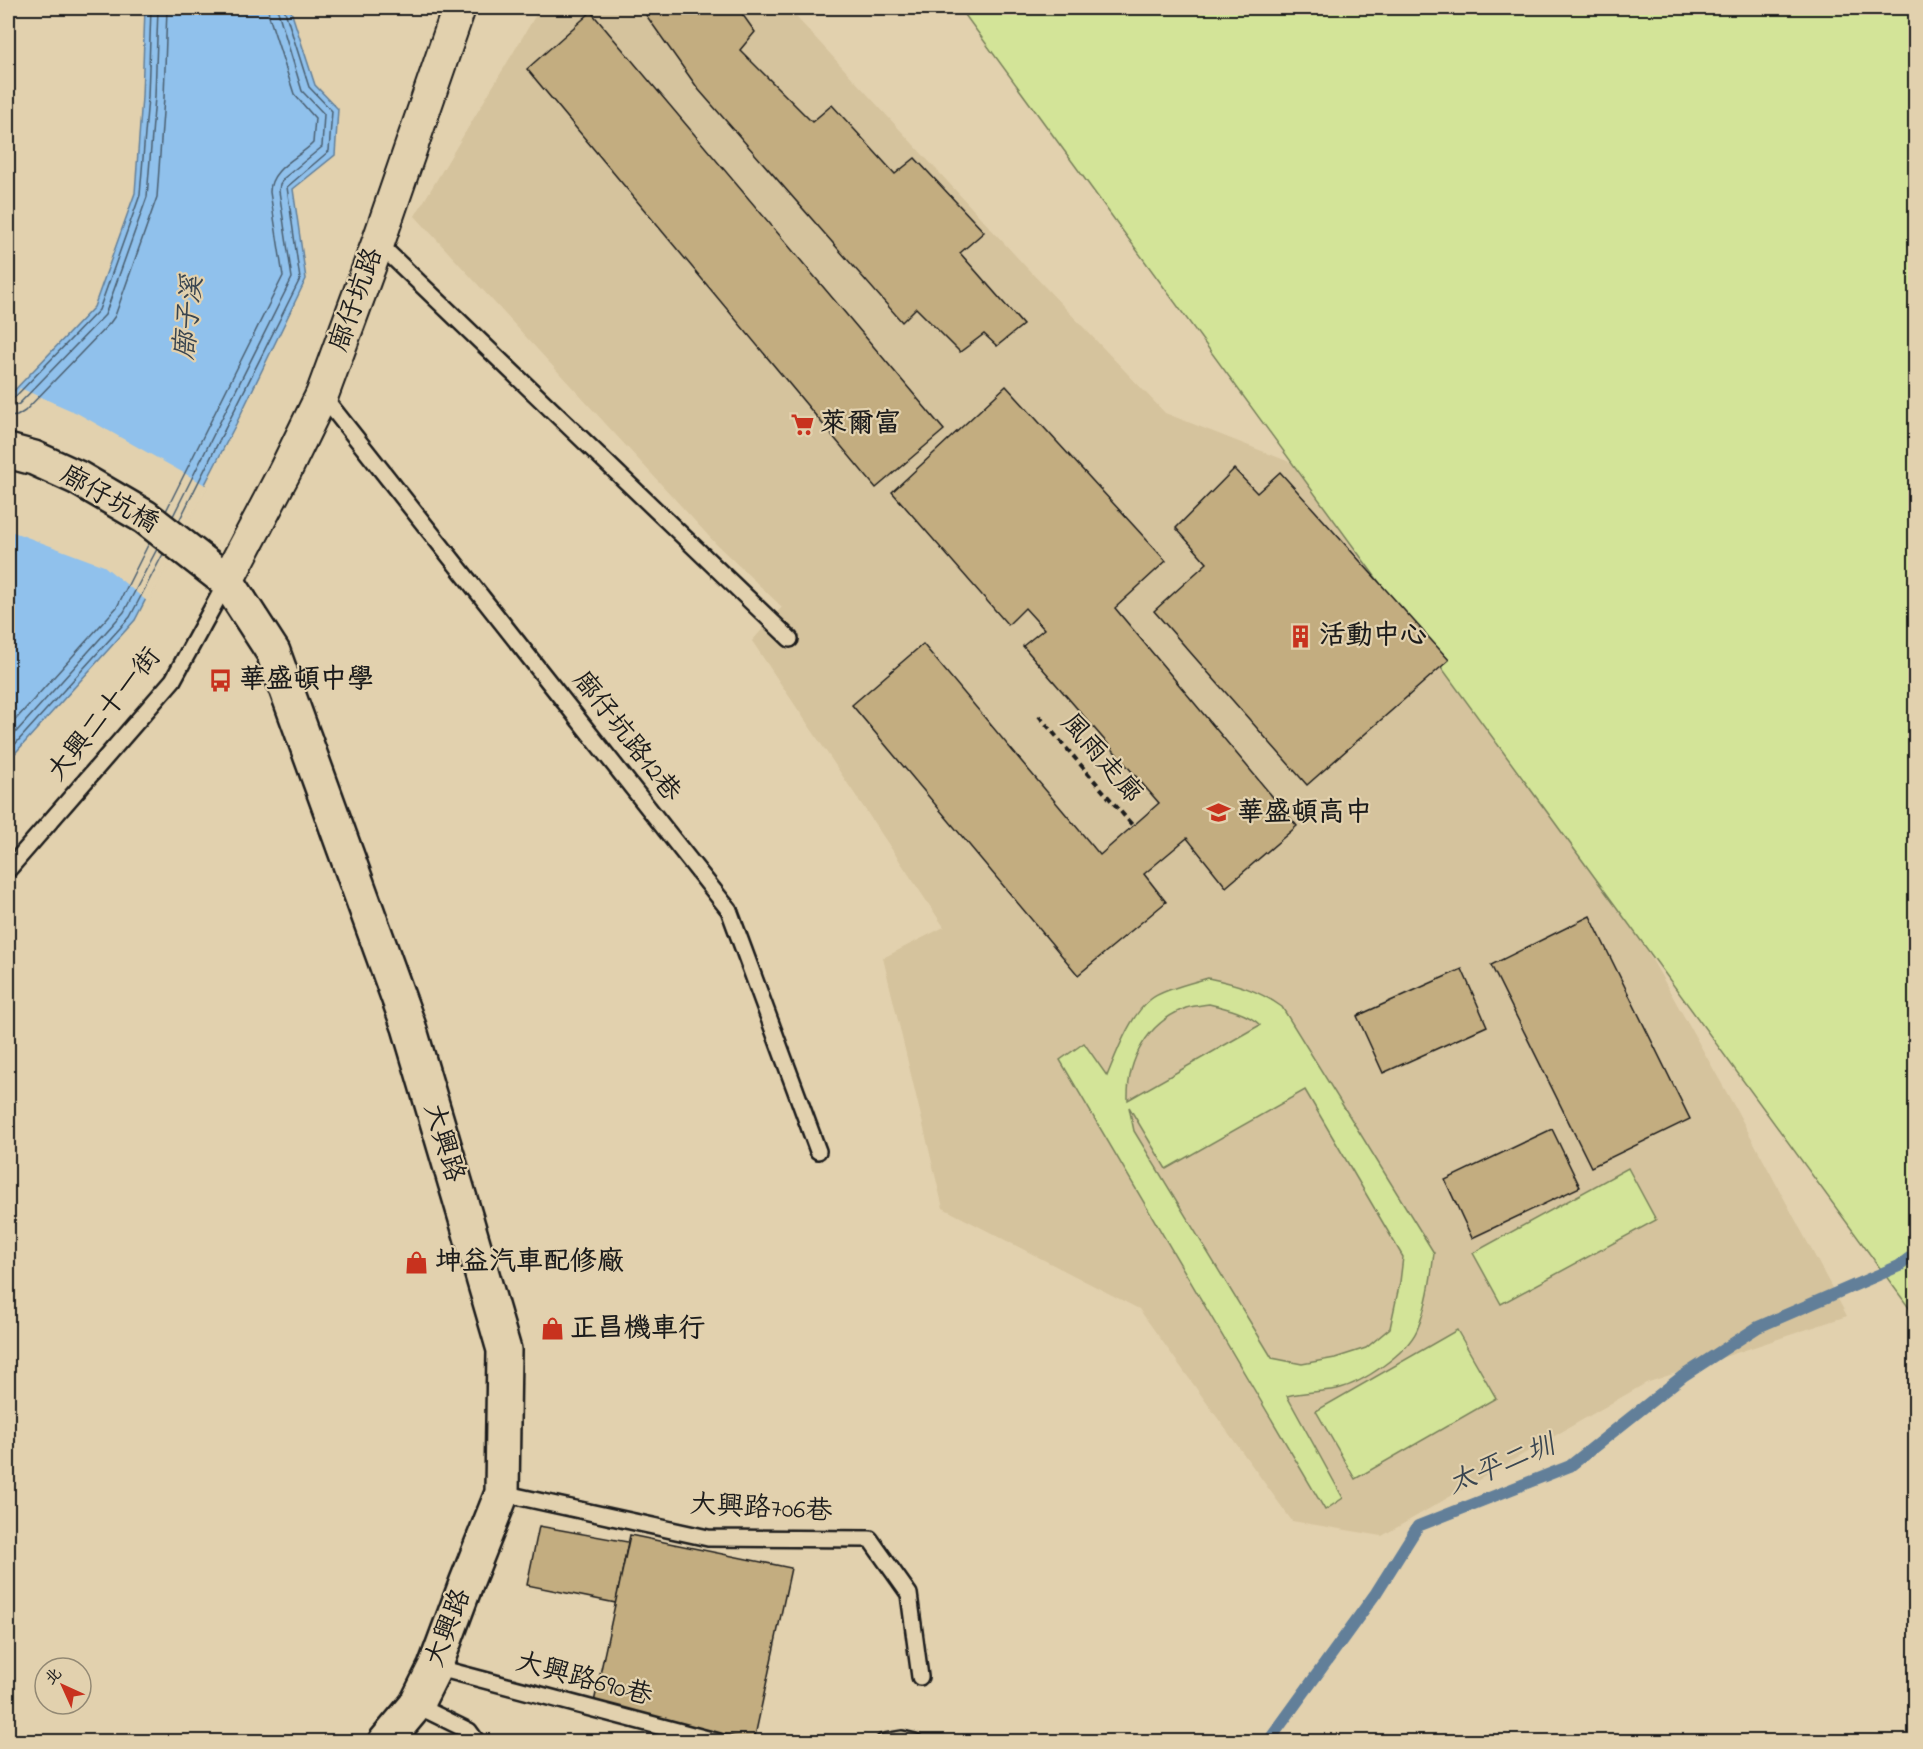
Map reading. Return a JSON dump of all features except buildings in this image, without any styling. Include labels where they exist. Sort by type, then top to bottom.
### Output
[{"type":"main road","name":"廍仔坑橋","points":[[8,451],[34,458],[78,478],[145,517],[215,571]]},
{"type":"main road","name":"大興路","points":[[215,571],[273,652],[412,1039],[504,1350],[502,1492],[435,1667],[416,1705],[386,1742]]},
{"type":"street","name":"廍仔坑路","points":[[215,571],[285,471],[322,395],[378,243],[459,8]]},
{"type":"lane","points":[[378,243],[790,639]]},
{"type":"lane","name":"廍仔坑路12巷","points":[[322,395],[729,910],[818,1151]]},
{"type":"lane","name":"大興二十一街","points":[[8,870],[173,680],[215,571]]},
{"type":"lane","name":"大興路706巷","points":[[502,1492],[708,1538],[870,1539],[909,1594],[920,1677]]},
{"type":"lane","name":"大興路690巷","points":[[435,1667],[719,1742]]},
{"type":"lane","points":[[416,1705],[469,1731],[477,1742]]},
{"type":"lane","points":[[884,1742],[902,1739],[915,1742]]},
{"type":"path","name":"風雨走廊","points":[[1039,716],[1133,826]]},
{"type":"shaded area","name":"華盛頓高中","points":[[540,8],[788,8],[1026,267],[1165,413],[1389,501],[1506,699],[1737,1111],[1847,1316],[1646,1383],[1382,1536],[1292,1521],[1139,1309],[943,1208],[883,958],[944,927],[752,641],[782,607],[716,544],[415,216]]},
{"type":"green space","points":[[960,8],[1915,8],[1915,1316]]},
{"type":"green space","points":[[1208,978],[1247,988],[1282,1007],[1434,1253],[1428,1292],[1417,1330],[1394,1358],[1371,1374],[1347,1386],[1287,1396],[1343,1498],[1325,1510],[1060,1060],[1084,1043],[1107,1076],[1125,1034],[1143,1006],[1162,992]],"holes":[[[1209,1004],[1243,1014],[1260,1025],[1128,1100],[1131,1071],[1150,1033],[1160,1023],[1186,1008]],[[1305,1090],[1403,1257],[1390,1328],[1366,1348],[1335,1358],[1302,1364],[1272,1358],[1134,1131],[1129,1107],[1166,1169]]]},
{"type":"green space","points":[[1628,1168],[1656,1220],[1501,1304],[1473,1253]]},
{"type":"green space","points":[[1457,1330],[1496,1398],[1355,1479],[1316,1411]]},
{"type":"water","name":"廍子溪","points":[[145,8],[290,8],[315,85],[338,109],[335,155],[293,189],[306,279],[236,424],[135,620],[8,761],[8,397],[94,307],[135,193],[142,97]]},
{"type":"pier","points":[[20,388],[77,413],[207,486],[148,602],[104,566],[8,530],[8,409]]},
{"type":"waterway","name":"太平二圳","points":[[1268,1742],[1376,1593],[1418,1526],[1570,1466],[1683,1376],[1758,1327],[1899,1266],[1916,1253]]},
{"type":"place","name":"萊爾富","points":[[802,424]]},
{"type":"place","name":"活動中心","points":[[1301,636]]},
{"type":"place","name":"華盛頓中學","points":[[221,680]]},
{"type":"place","name":"華盛頓高中","points":[[1219,813]]},
{"type":"place","name":"坤益汽車配修廠","points":[[417,1262]]},
{"type":"place","name":"正昌機車行","points":[[552,1329]]}]
